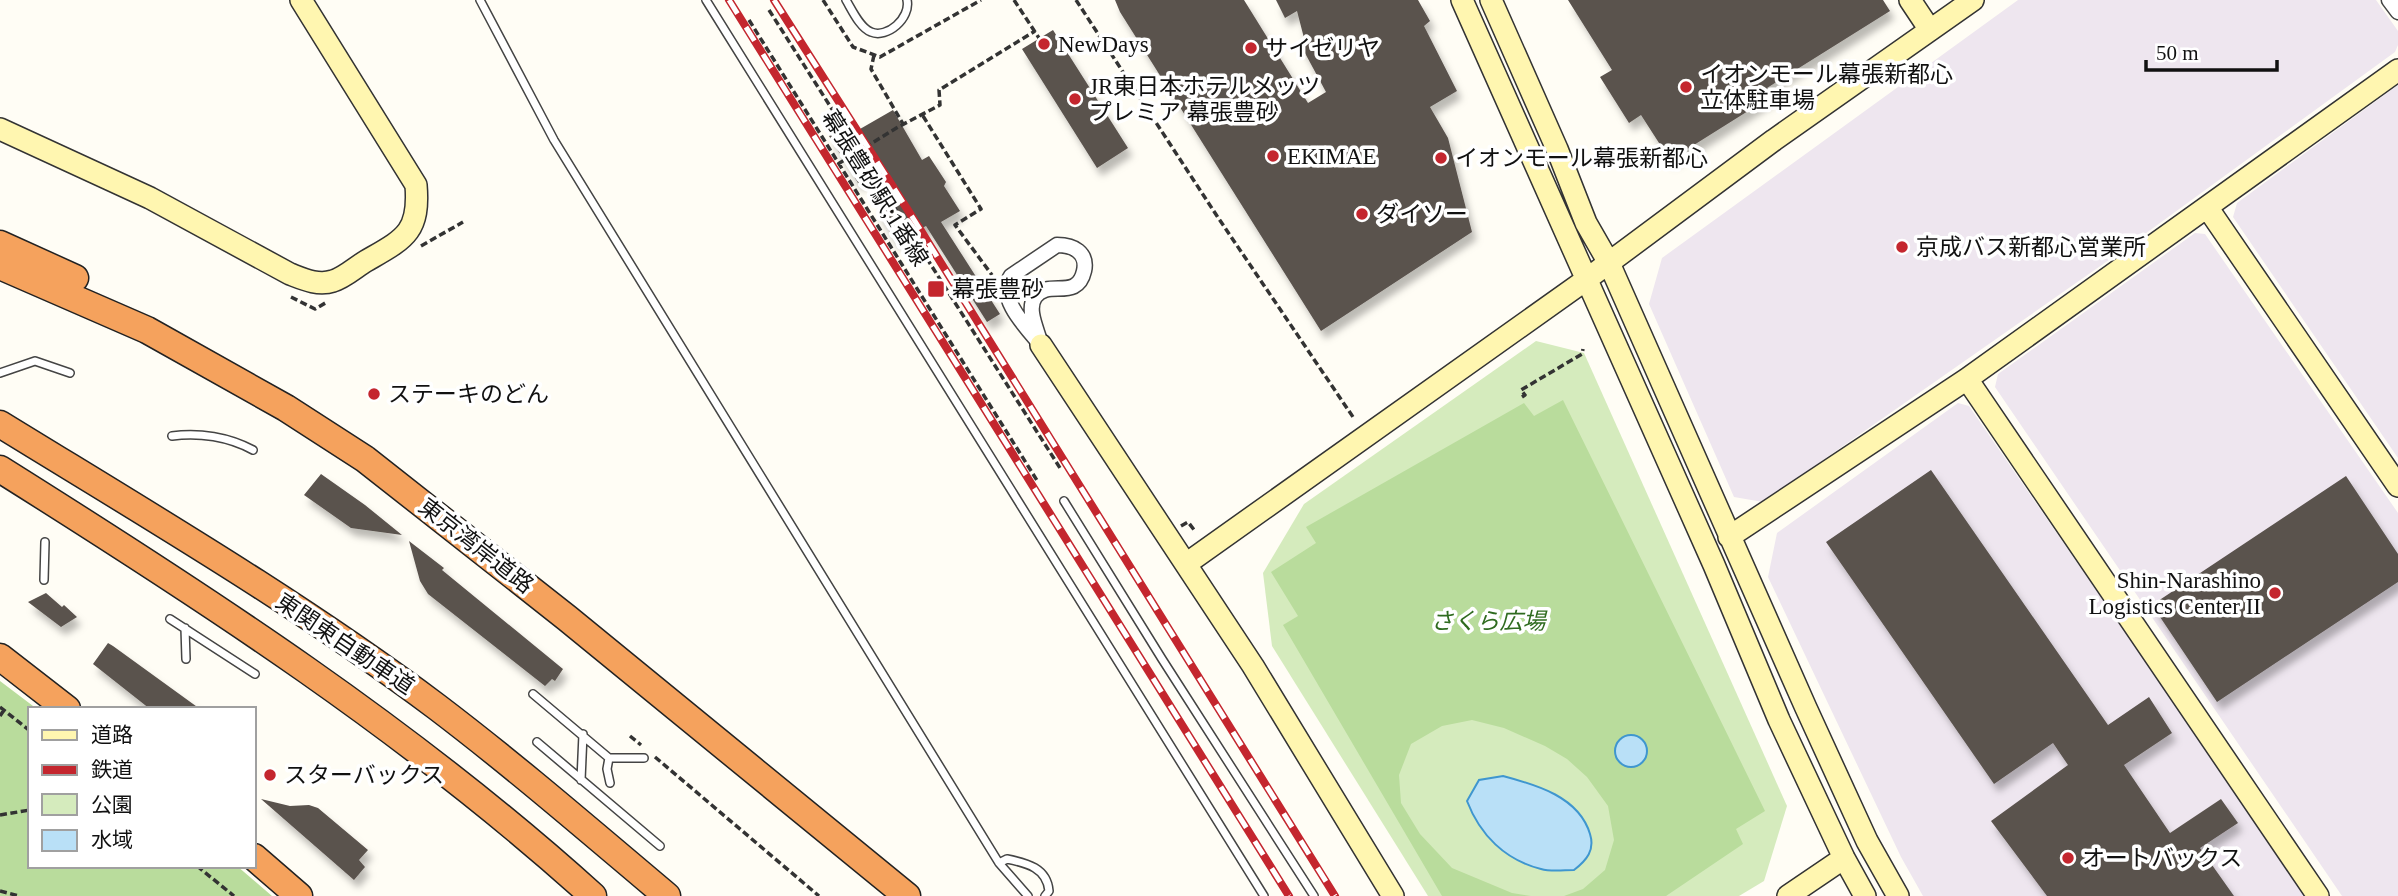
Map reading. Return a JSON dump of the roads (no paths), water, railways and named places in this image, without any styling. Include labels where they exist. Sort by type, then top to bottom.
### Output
[{"type":"highway","points":[[0,244],[100,288],[232,361],[333,428],[365,460]]},
{"type":"highway","name":"東京湾岸道路","points":[[0,266],[75,297],[171,342],[286,408],[365,460],[566,618],[907,896]]},
{"type":"highway","name":"東関東自動車道","points":[[0,424],[299,611],[436,707],[546,794],[667,896]]},
{"type":"highway","name":"東関東自動車道","points":[[0,469],[146,561],[305,667],[479,797],[593,896]]},
{"type":"highway","points":[[0,657],[64,707]]},
{"type":"highway","points":[[256,860],[299,896]]},
{"type":"street","points":[[0,129],[150,198],[290,274],[314,282],[333,281],[399,242],[415,218],[416,185],[302,0]]},
{"type":"street","points":[[1462,0],[1714,565],[1779,720],[1844,858],[1865,896]]},
{"type":"street","points":[[1491,0],[1557,149],[1586,223],[1609,263],[1850,805],[1898,896]]},
{"type":"street","points":[[1910,0],[1930,30]]},
{"type":"street","points":[[1186,564],[1587,279],[1774,140],[1973,0]]},
{"type":"street","points":[[2389,0],[2398,12]]},
{"type":"street","points":[[1729,537],[1967,379],[2398,70]]},
{"type":"street","points":[[2207,207],[2398,486]]},
{"type":"street","points":[[1041,345],[1032,314],[1032,301],[1036,294],[1045,289],[1069,288],[1081,280],[1084,258],[1072,247],[1057,245],[1011,276],[1007,282],[1007,297],[1268,690],[1393,896]]},
{"type":"street","points":[[1967,379],[2318,896]]},
{"type":"street","points":[[1788,896],[1844,858]]},
{"type":"lane","points":[[480,0],[554,141],[999,863],[1028,896]]},
{"type":"lane","points":[[706,0],[1264,896]]},
{"type":"lane","points":[[846,0],[865,29],[881,34],[902,22],[908,12],[907,0]]},
{"type":"lane","points":[[0,373],[35,361],[70,373]]},
{"type":"lane","points":[[172,436],[186,434],[234,440],[253,450]]},
{"type":"lane","points":[[1064,501],[1161,659],[1314,896]]},
{"type":"lane","points":[[44,580],[45,542]]},
{"type":"lane","points":[[170,619],[255,674]]},
{"type":"lane","points":[[185,628],[186,659]]},
{"type":"lane","points":[[533,694],[609,758],[644,758]]},
{"type":"lane","points":[[581,780],[583,734]]},
{"type":"lane","points":[[537,742],[660,846]]},
{"type":"lane","points":[[609,758],[607,769],[610,783]]},
{"type":"lane","points":[[999,863],[1007,859],[1041,871],[1048,882],[1049,891],[1045,896]]},
{"type":"water","points":[[1631,735],[1642,740],[1647,751],[1642,762],[1631,767],[1620,762],[1615,751],[1620,740]]},
{"type":"water","points":[[1503,776],[1555,794],[1577,811],[1590,834],[1591,850],[1574,870],[1549,870],[1528,865],[1495,844],[1479,825],[1467,801],[1479,780]]},
{"type":"railway","points":[[729,0],[1289,896]]},
{"type":"railway","points":[[774,0],[918,226],[1335,896]]},
{"type":"place","name":"NewDays","points":[[1044,44]]},
{"type":"place","name":"サイゼリヤ","points":[[1251,48]]},
{"type":"place","name":"イオンモール幕張新都心 立体駐車場","points":[[1686,87]]},
{"type":"place","name":"JR東日本ホテルメッツ プレミア 幕張豊砂","points":[[1075,99]]},
{"type":"place","name":"EKIMAE","points":[[1273,156]]},
{"type":"place","name":"イオンモール幕張新都心","points":[[1441,158]]},
{"type":"place","name":"ダイソー","points":[[1362,214]]},
{"type":"place","name":"京成バス新都心営業所","points":[[1902,247]]},
{"type":"place","name":"幕張豊砂","points":[[936,289]]},
{"type":"place","name":"ステーキのどん","points":[[374,394]]},
{"type":"place","name":"Shin-Narashino Logistics Center II","points":[[2275,593]]},
{"type":"place","name":"スターバックス","points":[[270,775]]},
{"type":"place","name":"オートバックス","points":[[2068,858]]},
{"type":"park label","name":"さくら広場","points":[[1488,621]]}]
